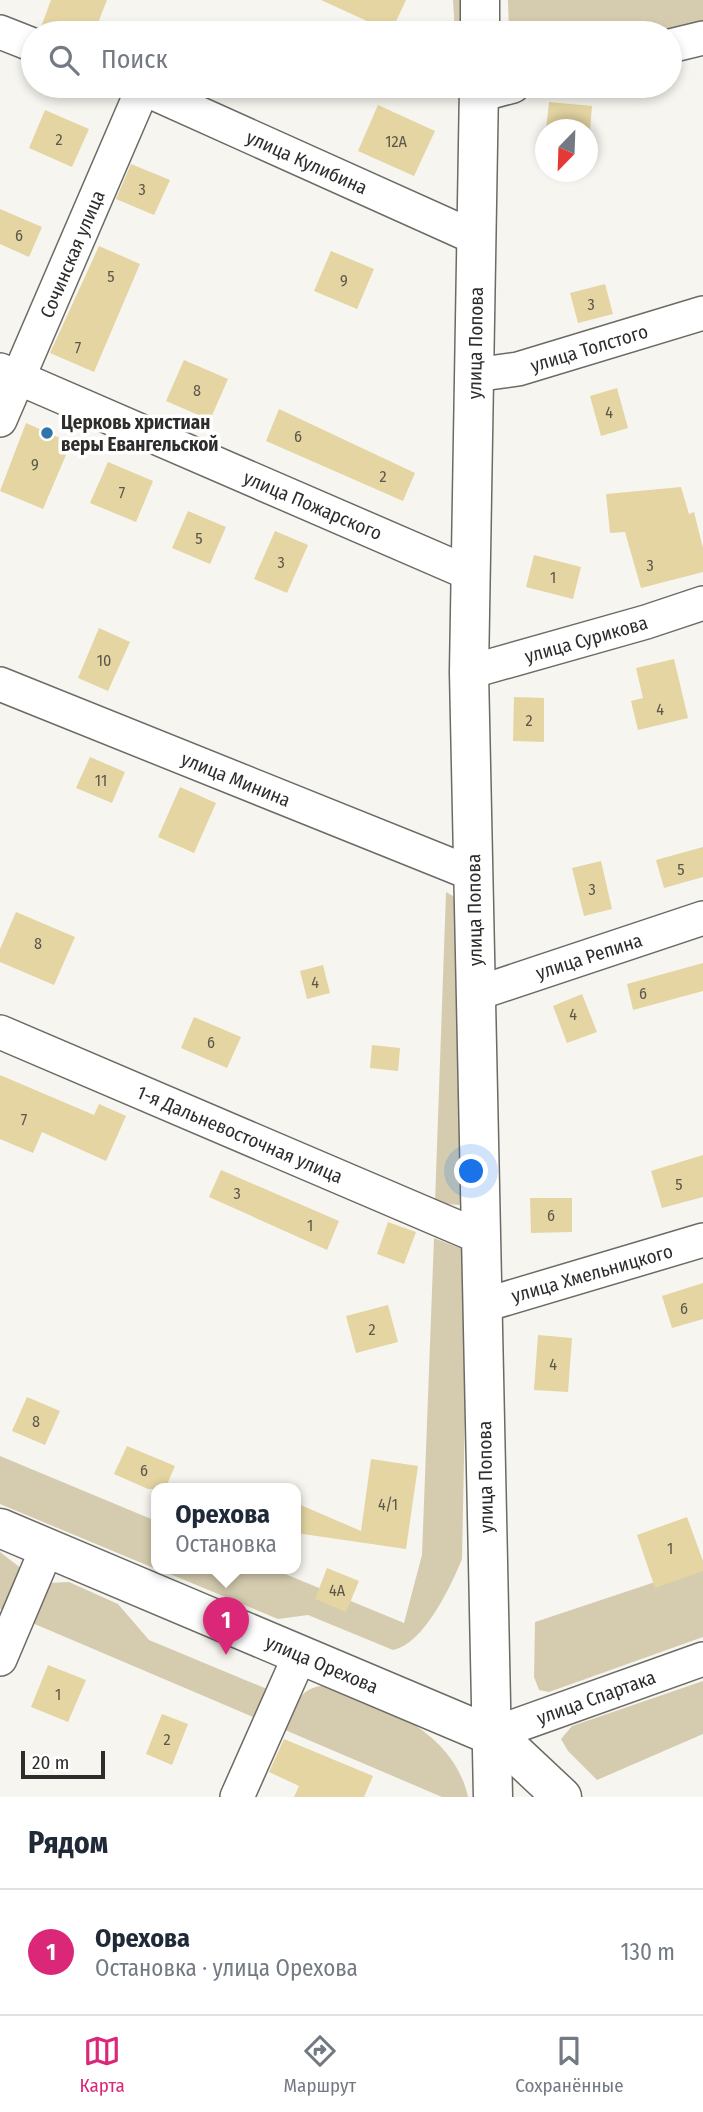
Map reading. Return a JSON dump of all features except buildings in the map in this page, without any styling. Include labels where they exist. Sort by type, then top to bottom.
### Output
[{"type":"street","points":[[480,0],[480,21]]},
{"type":"street","points":[[0,32],[21,40]]},
{"type":"street","points":[[682,43],[703,38]]},
{"type":"street","name":"Сочинская улица","points":[[0,420],[9,374],[135,98]]},
{"type":"street","name":"улица Кулибина","points":[[164,98],[476,238]]},
{"type":"street","name":"улица Попова","points":[[489,98],[476,238],[469,672],[489,1735],[493,1797]]},
{"type":"street","name":"улица Толстого","points":[[474,375],[518,369],[703,313]]},
{"type":"street","name":"улица Пожарского","points":[[9,374],[471,574]]},
{"type":"street","name":"улица Сурикова","points":[[469,672],[646,622],[703,603]]},
{"type":"street","name":"улица Минина","points":[[0,684],[473,874]]},
{"type":"street","name":"улица Репина","points":[[475,994],[703,918]]},
{"type":"street","name":"1-я Дальневосточная улица","points":[[0,1032],[480,1237]]},
{"type":"street","name":"улица Хмельницкого","points":[[481,1306],[703,1240]]},
{"type":"street","name":"улица Орехова","points":[[0,1528],[489,1735],[513,1751],[562,1797]]},
{"type":"street","points":[[0,1659],[47,1548]]},
{"type":"street","points":[[237,1797],[300,1655]]},
{"type":"street","name":"улица Спартака","points":[[489,1735],[703,1659]]},
{"type":"shaded area","points":[[453,0],[470,0],[470,21],[454,21]]},
{"type":"shaded area","points":[[508,0],[703,0],[703,25],[682,30],[682,21],[509,21]]},
{"type":"shaded area","points":[[446,892],[458,899],[464,1200],[459,1205],[435,1203]]},
{"type":"shaded area","points":[[434,1238],[462,1249],[468,1262],[462,1559],[444,1598],[426,1626],[404,1645],[393,1650],[308,1615],[278,1619],[170,1574],[285,1574],[404,1623],[422,1555]]},
{"type":"shaded area","points":[[0,1456],[151,1519],[151,1567],[0,1504]]},
{"type":"shaded area","points":[[0,1552],[22,1569],[7,1612],[0,1609]]},
{"type":"shaded area","points":[[703,1566],[703,1637],[549,1692],[539,1690],[534,1677],[535,1622]]},
{"type":"shaded area","points":[[69,1582],[118,1604],[149,1640],[267,1689],[260,1720],[30,1622],[48,1583]]},
{"type":"shaded area","points":[[703,1681],[703,1734],[597,1780],[568,1751],[561,1739],[572,1726]]},
{"type":"shaded area","points":[[332,1685],[396,1713],[433,1739],[449,1756],[468,1797],[442,1797],[285,1730],[296,1704],[305,1692]]},
{"type":"place","name":"Церковь христиан веры Евангельской","points":[[47,433]]},
{"type":"place","name":"Орехова","points":[[226,1655]]}]
